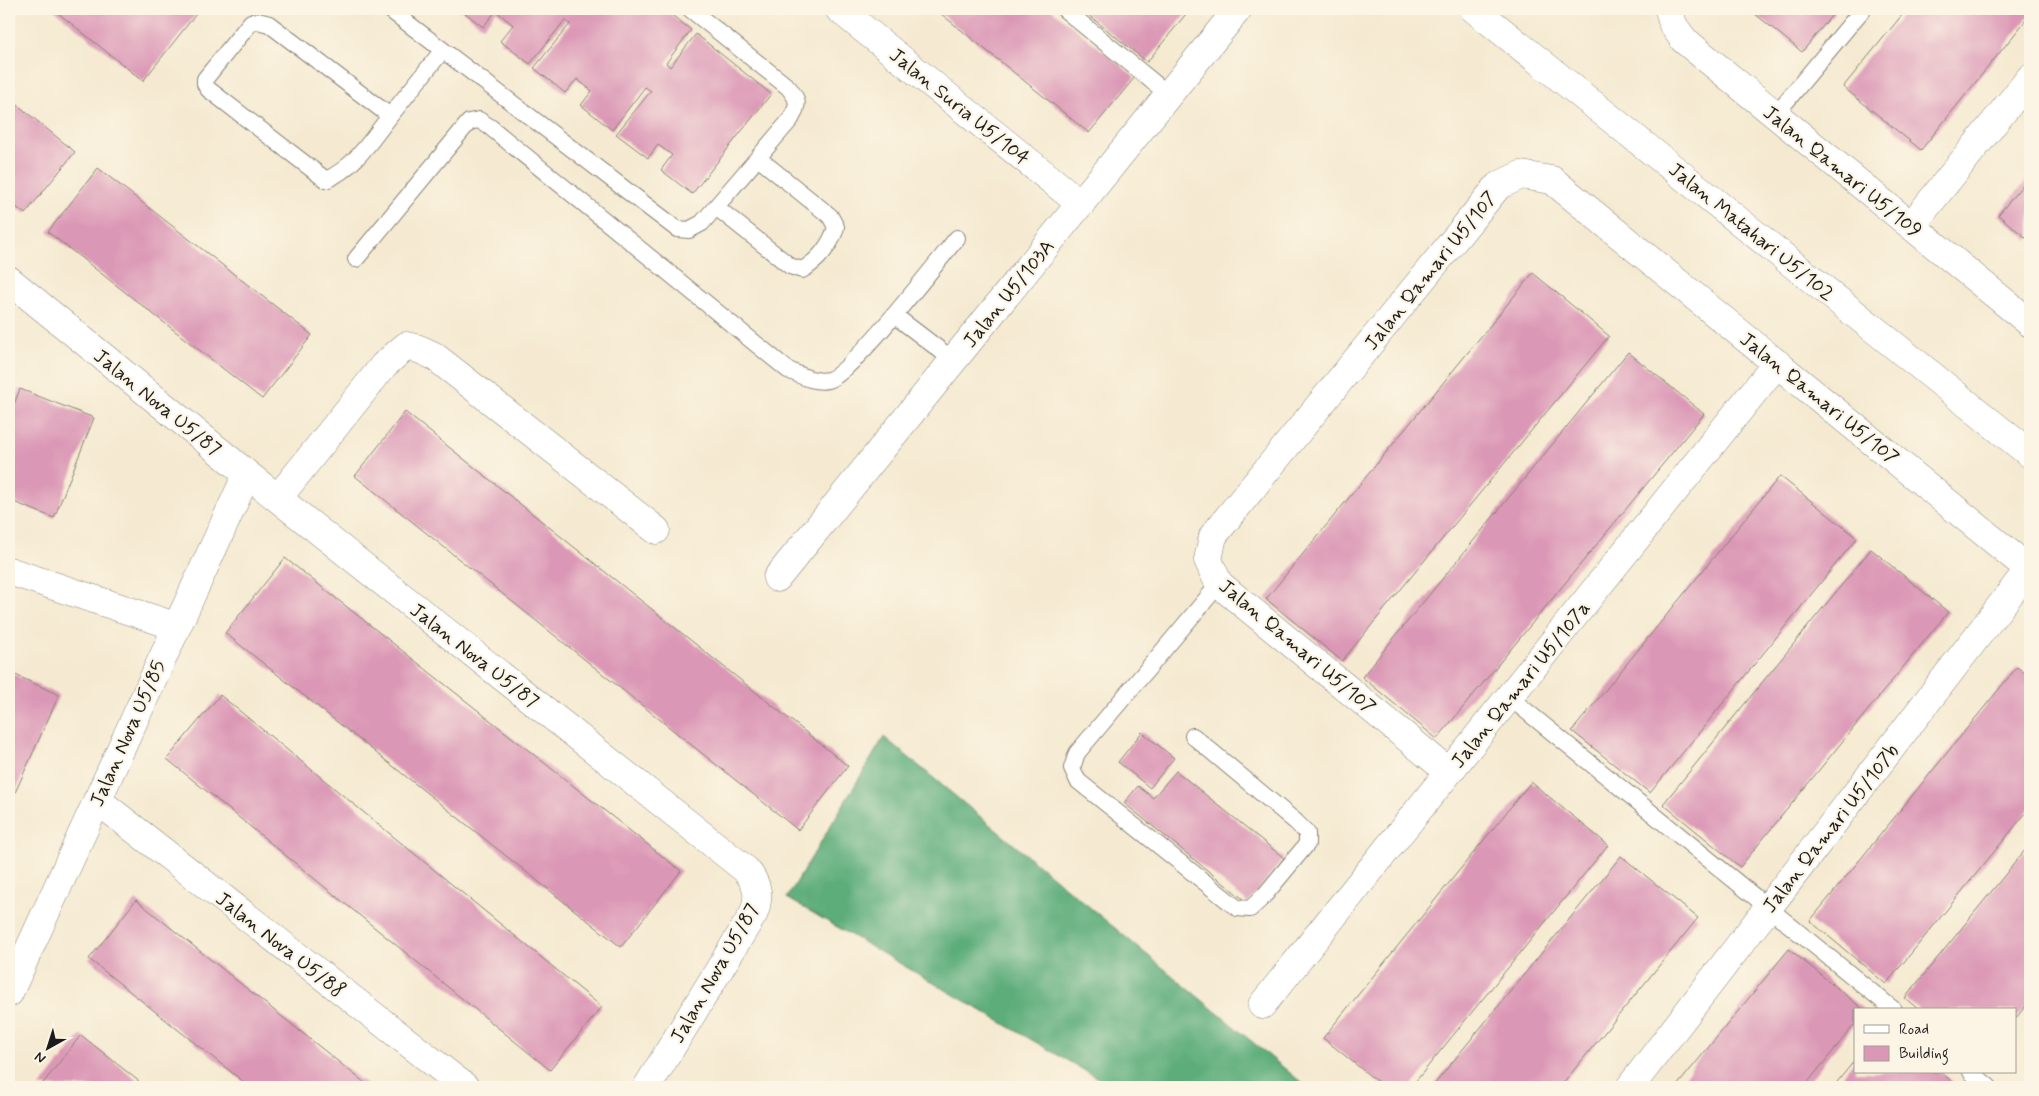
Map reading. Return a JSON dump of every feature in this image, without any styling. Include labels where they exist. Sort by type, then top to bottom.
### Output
[{"type":"street","name":"Jalan Suria U5/104","points":[[839,9],[1081,204]]},
{"type":"street","name":"Jalan U5/103A","points":[[777,578],[1238,9]]},
{"type":"street","name":"Jalan Matahari U5/102","points":[[1474,9],[2030,454]]},
{"type":"street","name":"Jalan Qamari U5/109","points":[[1669,9],[1673,25],[1684,40],[2030,323]]},
{"type":"street","points":[[1911,226],[2030,78]]},
{"type":"street","name":"Jalan Qamari U5/107","points":[[1449,772],[1219,584],[1208,560],[1213,536],[1498,186],[1521,175],[1552,180],[2030,570]]},
{"type":"street","name":"Jalan Nova U5/87","points":[[9,280],[246,474],[746,870],[754,879],[758,890],[758,902],[754,913],[647,1087]]},
{"type":"street","points":[[278,498],[384,365],[406,346],[419,349],[434,356],[656,530]]},
{"type":"street","name":"Jalan Qamari U5/107a","points":[[1262,1004],[1777,363]]},
{"type":"street","name":"Jalan Nova U5/85","points":[[9,993],[246,474]]},
{"type":"street","name":"Jalan Qamari U5/107b","points":[[1630,1087],[2030,570]]},
{"type":"street","points":[[11,576],[175,626]]},
{"type":"street","name":"Jalan Nova U5/88","points":[[97,800],[465,1087]]},
{"type":"lane","points":[[389,9],[678,230],[689,230],[702,223],[791,119],[798,107],[796,96],[788,87],[690,9]]},
{"type":"lane","points":[[1064,9],[1169,94]]},
{"type":"lane","points":[[1775,115],[1862,9]]},
{"type":"lane","points":[[390,116],[269,24],[258,21],[251,22],[205,79],[208,89],[326,180],[349,167],[390,116],[442,51]]},
{"type":"lane","points":[[356,259],[469,122],[479,120],[788,370],[813,380],[829,380],[842,372],[894,315],[957,238]]},
{"type":"lane","points":[[716,207],[790,266],[802,270],[813,264],[833,239],[836,227],[830,216],[758,158]]},
{"type":"lane","points":[[894,315],[953,360]]},
{"type":"lane","points":[[1193,736],[1296,822],[1306,833],[1307,844],[1263,897],[1250,909],[1237,908],[1078,781],[1072,768],[1077,753],[1219,584]]},
{"type":"lane","points":[[1509,697],[1892,1008]]},
{"type":"lane","points":[[1973,1074],[1989,1087]]},
{"type":"green space","points":[[884,737],[1307,1087],[1113,1087],[787,898]]},
{"type":"building","points":[[53,9],[200,9],[143,81]]},
{"type":"building","points":[[460,9],[664,9],[691,30],[666,63],[670,67],[696,34],[771,94],[692,194],[661,170],[672,155],[658,145],[648,158],[616,134],[651,91],[645,87],[612,130],[581,105],[592,91],[577,79],[565,93],[534,68],[570,24],[565,20],[530,64],[500,41],[513,25],[496,11],[483,27]]},
{"type":"building","points":[[935,9],[1051,9],[1135,77],[1089,133]]},
{"type":"building","points":[[1081,9],[1190,9],[1147,62]]},
{"type":"building","points":[[1749,9],[1837,9],[1802,52]]},
{"type":"building","points":[[1907,9],[2030,9],[2030,15],[1921,150],[1843,87]]},
{"type":"building","points":[[9,98],[75,152],[25,214],[9,201]]},
{"type":"building","points":[[98,168],[312,335],[262,399],[48,232]]},
{"type":"building","points":[[2030,176],[2030,241],[1998,215]]},
{"type":"building","points":[[1533,273],[1609,336],[1342,661],[1266,599]]},
{"type":"building","points":[[1628,352],[1704,414],[1437,739],[1362,677]]},
{"type":"building","points":[[20,389],[94,418],[54,518],[9,500],[9,417]]},
{"type":"building","points":[[405,412],[848,766],[798,830],[355,476]]},
{"type":"building","points":[[1780,476],[1857,538],[1650,793],[1572,731]]},
{"type":"building","points":[[1871,549],[1948,612],[1740,867],[1663,804]]},
{"type":"building","points":[[285,558],[681,871],[621,947],[225,633]]},
{"type":"building","points":[[2017,667],[2030,677],[2030,808],[1886,984],[1810,921]]},
{"type":"building","points":[[9,672],[59,695],[9,806]]},
{"type":"building","points":[[220,695],[602,1007],[550,1070],[167,759]]},
{"type":"building","points":[[1142,732],[1174,758],[1150,788],[1118,762]]},
{"type":"building","points":[[1176,771],[1284,858],[1248,903],[1124,803],[1138,786],[1153,798]]},
{"type":"building","points":[[1531,782],[1608,845],[1411,1087],[1384,1087],[1323,1038]]},
{"type":"building","points":[[2030,844],[2030,1001],[2016,1018],[2016,1008],[1917,1008],[1905,998]]},
{"type":"building","points":[[1621,856],[1698,918],[1560,1087],[1432,1087]]},
{"type":"building","points":[[136,900],[370,1087],[250,1087],[89,959]]},
{"type":"building","points":[[1789,949],[1862,1008],[1854,1008],[1854,1025],[1804,1087],[1676,1087]]},
{"type":"building","points":[[81,1035],[146,1087],[40,1087]]},
{"type":"building","points":[[1854,1061],[1854,1074],[1943,1074],[1959,1087],[1833,1087]]}]
